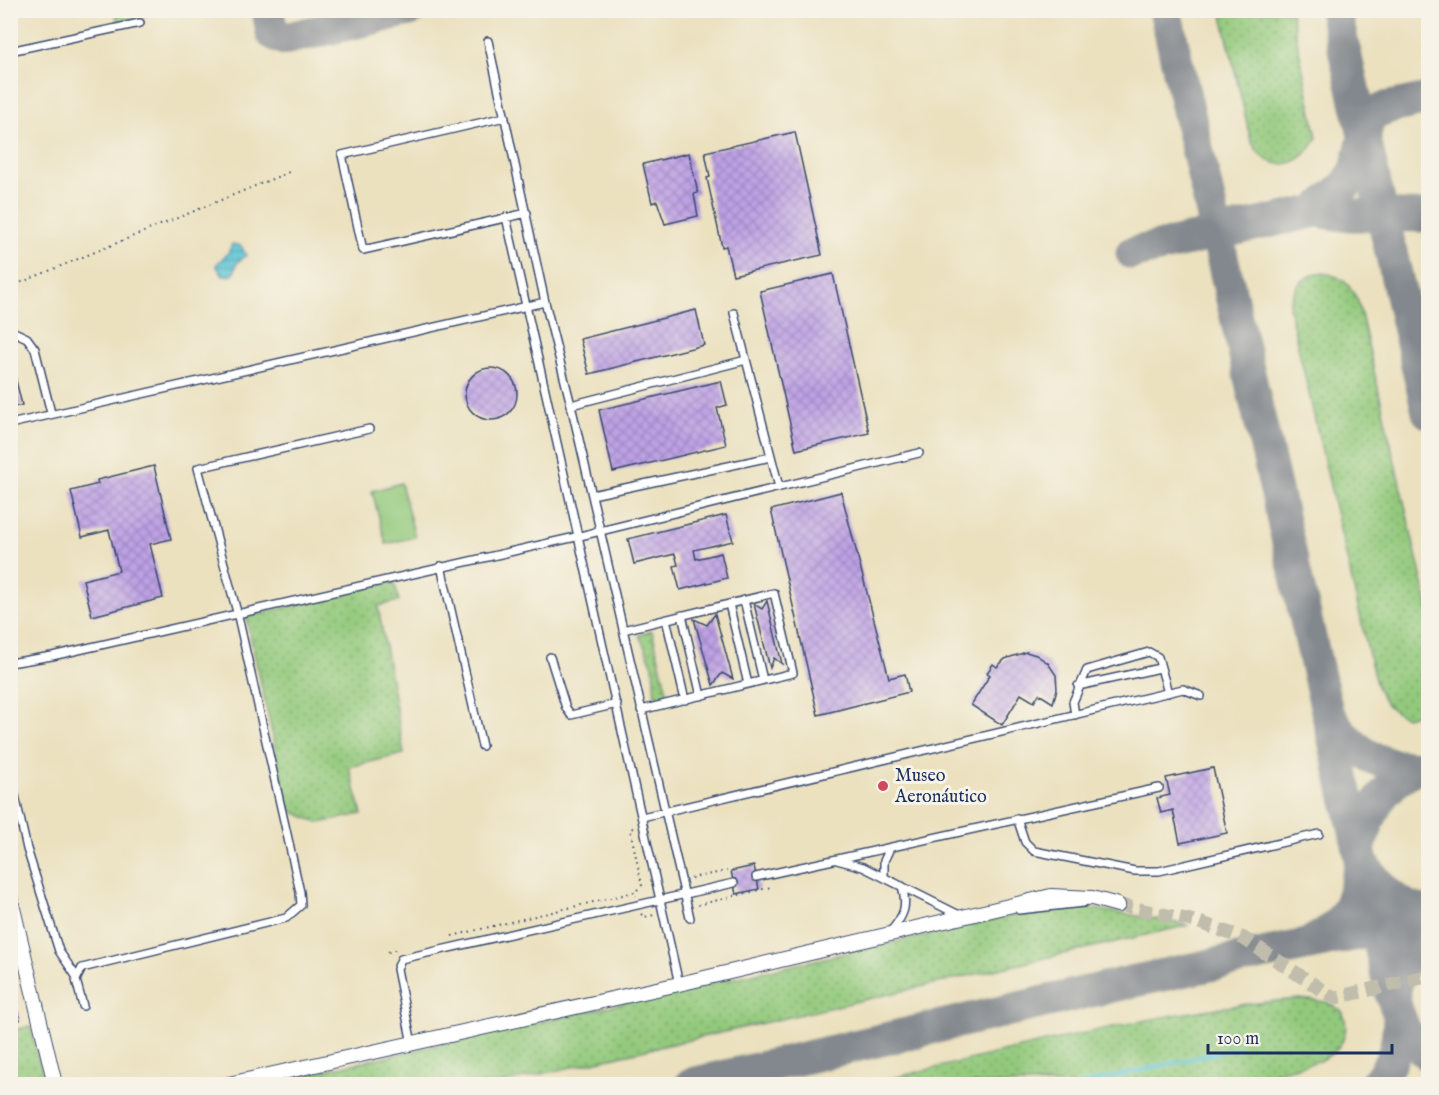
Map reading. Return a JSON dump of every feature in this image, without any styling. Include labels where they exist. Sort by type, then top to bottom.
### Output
[{"type":"street","points":[[10,896],[55,1084]]},
{"type":"street","points":[[229,1084],[679,984],[1051,896],[1072,896],[1109,902]]},
{"type":"lane","points":[[10,51],[140,23]]},
{"type":"lane","points":[[488,41],[545,302],[690,918]]},
{"type":"lane","points":[[505,117],[342,155],[363,250],[527,213]]},
{"type":"lane","points":[[507,217],[679,984]]},
{"type":"lane","points":[[10,424],[545,302]]},
{"type":"lane","points":[[734,313],[779,487]]},
{"type":"lane","points":[[10,330],[27,338],[35,349],[51,413]]},
{"type":"lane","points":[[571,405],[746,360]]},
{"type":"lane","points":[[76,975],[90,964],[286,918],[301,905],[237,612],[198,468],[369,429]]},
{"type":"lane","points":[[10,663],[33,660],[580,536],[919,453]]},
{"type":"lane","points":[[592,495],[771,457]]},
{"type":"lane","points":[[441,566],[482,746]]},
{"type":"lane","points":[[623,630],[774,593],[793,673],[641,710]]},
{"type":"lane","points":[[744,600],[763,680]]},
{"type":"lane","points":[[729,604],[748,684]]},
{"type":"lane","points":[[682,615],[701,696]]},
{"type":"lane","points":[[666,619],[685,700]]},
{"type":"lane","points":[[1075,715],[1073,702],[1078,686],[1083,674],[1092,666],[1149,652],[1158,657],[1168,693]]},
{"type":"lane","points":[[550,657],[566,708],[571,715],[617,704]]},
{"type":"lane","points":[[1078,686],[1161,668]]},
{"type":"lane","points":[[642,817],[1168,693],[1188,689],[1201,696]]},
{"type":"lane","points":[[10,773],[27,849],[59,951],[76,975],[83,1006]]},
{"type":"lane","points":[[756,877],[1159,788]]},
{"type":"lane","points":[[1017,818],[1025,843],[1034,851],[1135,871],[1160,871],[1319,834]]},
{"type":"lane","points":[[884,876],[884,861],[890,848]]},
{"type":"lane","points":[[832,859],[863,867],[884,876],[960,916]]},
{"type":"lane","points":[[412,1044],[397,969],[401,959],[734,883]]},
{"type":"lane","points":[[889,933],[904,912],[906,898],[902,886]]},
{"type":"path","points":[[10,287],[289,172]]},
{"type":"green space","points":[[115,11],[142,11],[144,18],[118,23]]},
{"type":"green space","points":[[1221,11],[1291,11],[1317,138],[1302,156],[1294,161],[1285,164],[1267,160],[1251,141]]},
{"type":"green space","points":[[1317,273],[1325,273],[1342,280],[1358,301],[1428,606],[1428,710],[1407,717],[1389,707],[1374,677],[1289,307],[1298,286]]},
{"type":"green space","points":[[401,483],[415,537],[386,544],[372,491]]},
{"type":"green space","points":[[394,581],[399,601],[378,606],[404,754],[349,767],[362,814],[319,823],[289,810],[246,617]]},
{"type":"green space","points":[[652,631],[668,696],[655,699],[653,666],[639,635]]},
{"type":"green space","points":[[1059,905],[1189,925],[498,1084],[264,1084]]},
{"type":"green space","points":[[1299,999],[1327,1002],[1342,1011],[1346,1027],[1339,1047],[1319,1061],[1235,1084],[866,1084],[1136,1022],[1244,1004]]},
{"type":"green space","points":[[30,1026],[46,1084],[11,1084],[11,1031]]},
{"type":"water","points":[[232,244],[241,246],[246,255],[237,263],[233,275],[223,276],[216,265],[228,253]]},
{"type":"building","points":[[795,132],[822,255],[733,275],[726,246],[722,247],[707,178],[710,177],[705,152]]},
{"type":"building","points":[[689,153],[698,193],[694,194],[698,216],[665,224],[657,201],[652,203],[643,164]]},
{"type":"building","points":[[833,274],[869,433],[796,450],[760,291]]},
{"type":"building","points":[[696,310],[704,345],[589,374],[580,339]]},
{"type":"building","points":[[13,368],[22,405],[10,408],[10,369]]},
{"type":"building","points":[[491,368],[501,370],[509,376],[515,384],[517,394],[515,404],[509,412],[501,418],[491,420],[481,418],[473,412],[467,404],[465,394],[467,384],[473,376],[481,370]]},
{"type":"building","points":[[721,381],[727,405],[717,408],[726,445],[613,472],[599,410]]},
{"type":"building","points":[[154,466],[171,539],[150,544],[163,598],[92,616],[83,580],[119,571],[109,530],[82,537],[71,491],[98,484],[97,480]]},
{"type":"building","points":[[841,492],[889,678],[905,674],[909,692],[818,715],[771,510]]},
{"type":"building","points":[[726,515],[733,541],[694,550],[696,559],[721,553],[727,578],[680,590],[674,566],[678,565],[675,554],[634,564],[628,539]]},
{"type":"building","points":[[767,601],[782,664],[774,658],[770,668],[754,604],[762,609]]},
{"type":"building","points":[[715,614],[733,679],[722,673],[713,685],[694,619],[707,625]]},
{"type":"building","points":[[1026,652],[1048,663],[1056,675],[1057,689],[1053,703],[1039,694],[1034,702],[1021,694],[1002,725],[971,705],[990,675],[987,673],[993,664],[997,667],[1005,659]]},
{"type":"building","points":[[1213,768],[1227,833],[1180,843],[1173,810],[1161,813],[1157,798],[1170,795],[1166,778]]},
{"type":"building","points":[[754,866],[759,889],[736,894],[731,871]]},
{"type":"building","points":[[10,985],[20,1020],[10,1022]]},
{"type":"waterway","points":[[1082,1084],[1239,1048]]},
{"type":"taxiway","points":[[268,10],[272,33],[284,39],[410,10]]},
{"type":"taxiway","points":[[1165,10],[1390,991],[1405,1031],[1428,1055]]},
{"type":"taxiway","points":[[1335,10],[1428,412]]},
{"type":"taxiway","points":[[1330,208],[1316,211],[1346,185],[1356,170],[1369,118],[1385,108],[1428,99]]},
{"type":"taxiway","points":[[1132,253],[1316,211],[1342,215],[1428,216]]},
{"type":"taxiway","points":[[1330,717],[1360,750],[1384,763],[1412,767],[1428,765]]},
{"type":"taxiway","points":[[1359,849],[1378,801],[1403,775],[1416,767]]},
{"type":"taxiway","points":[[1313,941],[1336,925],[1349,907],[1361,860],[1381,887],[1397,901],[1428,912]]},
{"type":"taxiway","points":[[691,1084],[1130,982],[1428,919]]},
{"type":"taxiway","points":[[1394,998],[1404,959],[1428,927]]},
{"type":"taxiway","points":[[1375,1084],[1393,1054],[1399,1018]]},
{"type":"tunnel","points":[[1118,905],[1198,922],[1243,938],[1334,998],[1428,976]]},
{"type":"place","name":"Museo Aeronáutico","points":[[883,786]]}]
